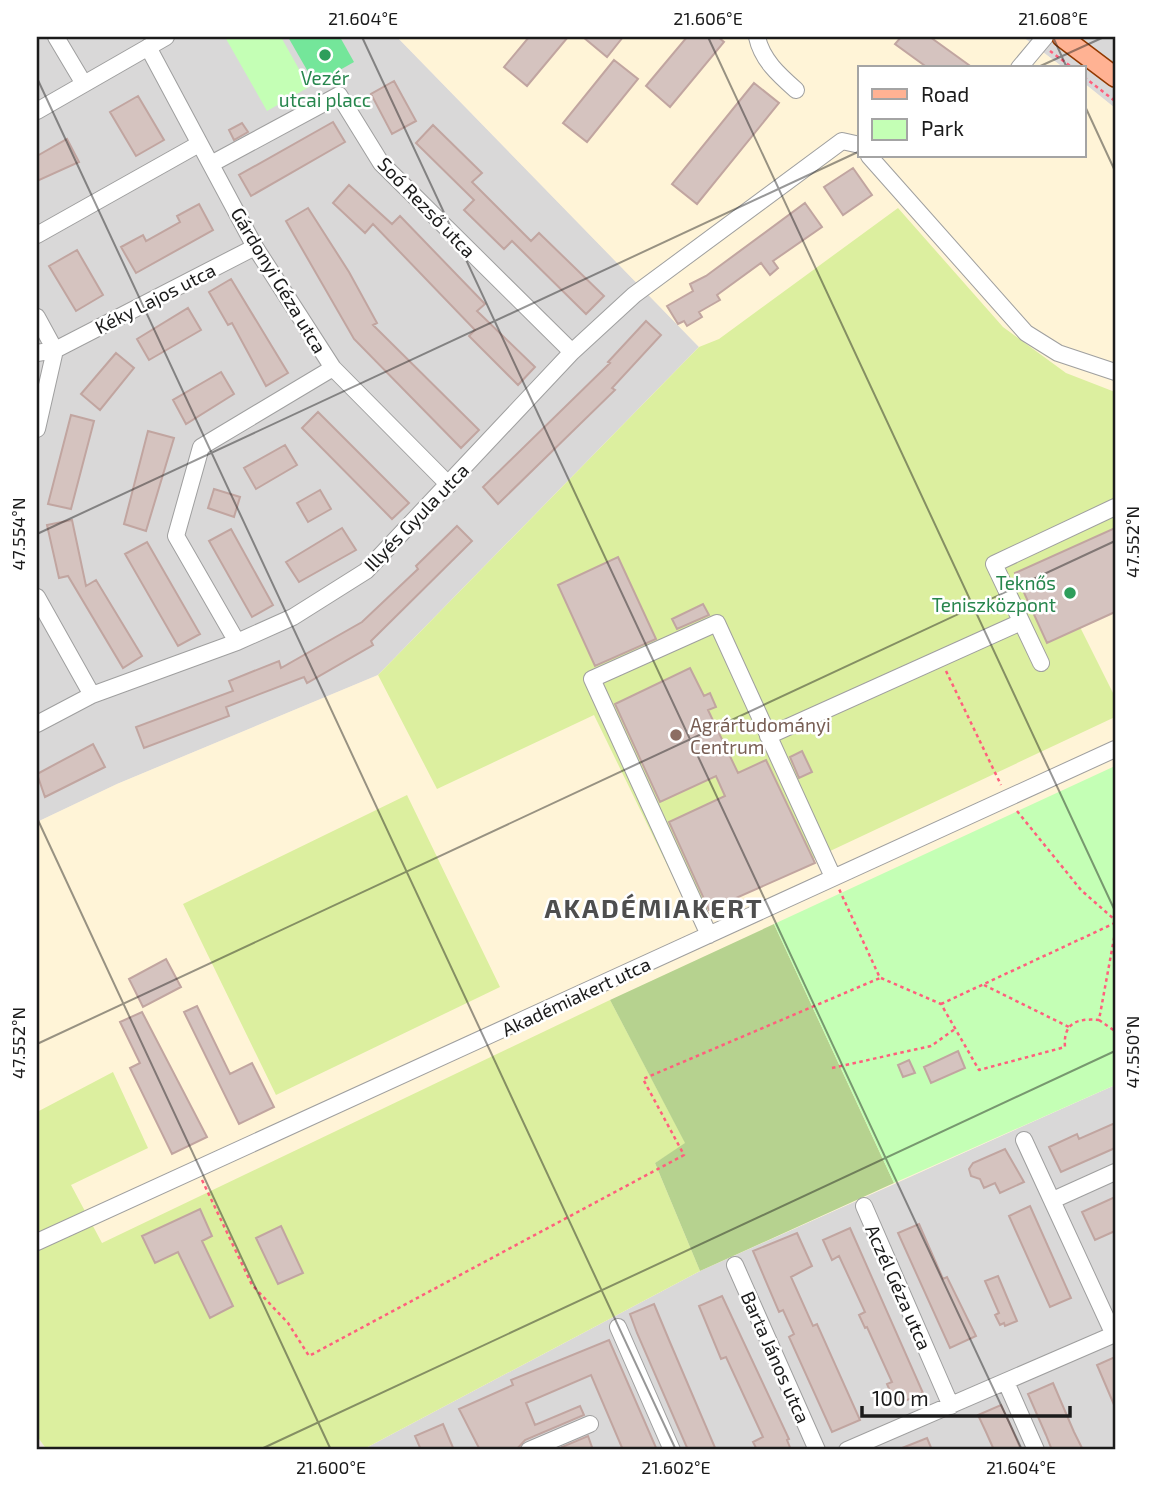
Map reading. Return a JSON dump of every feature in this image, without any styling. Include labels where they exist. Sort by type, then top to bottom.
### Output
[{"type":"main road","points":[[1062,37],[1115,77]]},
{"type":"street","points":[[56,37],[84,84]]},
{"type":"street","points":[[37,111],[166,37]]},
{"type":"street","points":[[757,37],[760,51],[778,74],[796,90]]},
{"type":"street","points":[[1021,66],[1045,37]]},
{"type":"street","name":"Gárdonyi Géza utca","points":[[148,47],[255,247],[332,368],[449,485]]},
{"type":"street","name":"Soó Rezső utca","points":[[211,164],[339,95],[381,163],[572,352]]},
{"type":"street","name":"Illyés Gyula utca","points":[[37,724],[92,695],[236,642],[293,617],[366,571],[572,352],[634,295],[842,141],[858,145]]},
{"type":"street","points":[[37,235],[199,144]]},
{"type":"street","points":[[878,159],[1026,332],[1058,353],[1115,372]]},
{"type":"street","name":"Kéky Lajos utca","points":[[37,353],[55,350],[255,247]]},
{"type":"street","points":[[37,317],[55,350],[37,429]]},
{"type":"street","points":[[236,642],[176,536],[201,447],[332,368]]},
{"type":"street","points":[[1041,663],[994,564],[1115,507]]},
{"type":"street","points":[[37,597],[92,695]]},
{"type":"street","points":[[709,935],[592,679],[717,622],[833,877]]},
{"type":"street","points":[[768,736],[1021,622]]},
{"type":"street","name":"Akadémiakert utca","points":[[37,1242],[197,1171],[1115,748]]},
{"type":"street","points":[[847,1450],[1115,1335],[1024,1140]]},
{"type":"street","points":[[1053,1200],[1115,1172]]},
{"type":"street","name":"Aczél Géza utca","points":[[864,1206],[951,1406]]},
{"type":"street","name":"Barta János utca","points":[[734,1265],[817,1450]]},
{"type":"street","points":[[618,1327],[671,1450]]},
{"type":"street","points":[[1006,1382],[1036,1450]]},
{"type":"street","points":[[538,1449],[590,1424]]},
{"type":"street","points":[[884,1435],[891,1450]]},
{"type":"path","points":[[1086,79],[1115,101]]},
{"type":"path","points":[[940,659],[1007,798],[1081,890],[1115,922],[941,1004]]},
{"type":"path","points":[[833,877],[880,978],[941,1004],[979,1070],[1065,1048],[1066,1031],[1078,1020],[1099,1020],[1115,1031]]},
{"type":"path","points":[[1099,1020],[1115,933]]},
{"type":"path","points":[[197,1171],[253,1285],[288,1323],[309,1356],[684,1155],[643,1080],[880,978]]},
{"type":"path","points":[[983,985],[1069,1027]]},
{"type":"path","points":[[832,1068],[931,1046],[955,1029]]},
{"type":"shaded area","points":[[37,37],[397,37],[699,347],[378,675],[117,784],[37,822]]},
{"type":"shaded area","name":"Agrártudományi Centrum","points":[[397,37],[1023,37],[1061,66],[858,66],[858,158],[1086,158],[1086,85],[1115,108],[1115,1085],[700,1271],[362,1450],[47,1450],[37,1436],[37,822],[117,784],[378,675],[699,347]]},
{"type":"shaded area","points":[[1023,37],[1115,37],[1115,108],[1086,85],[1086,66],[1061,66]]},
{"type":"shaded area","points":[[1115,1085],[1115,1450],[362,1450],[700,1271]]},
{"type":"green space","points":[[225,37],[281,37],[309,87],[267,111]]},
{"type":"green space","name":"Vezér utcai placc","points":[[288,37],[340,37],[354,62],[315,84]]},
{"type":"green space","points":[[898,208],[1003,327],[1066,373],[1115,392],[1115,603],[1077,621],[1115,697],[1115,717],[692,916],[594,715],[437,789],[378,675],[699,347],[719,339]]},
{"type":"green space","points":[[1115,766],[1115,1085],[894,1183],[774,924]]},
{"type":"green space","points":[[407,795],[500,987],[276,1095],[183,904]]},
{"type":"green space","points":[[774,924],[894,1183],[700,1271],[655,1163],[685,1143],[610,1000]]},
{"type":"green space","points":[[610,1000],[686,1144],[655,1163],[700,1271],[362,1450],[47,1450],[37,1436],[37,1112],[113,1072],[148,1148],[71,1185],[102,1243]]},
{"type":"building","points":[[529,37],[568,37],[527,86],[504,67]]},
{"type":"building","points":[[583,37],[623,37],[607,57]]},
{"type":"building","points":[[687,37],[718,37],[724,42],[670,107],[646,86]]},
{"type":"building","points":[[901,37],[930,37],[970,66],[925,66],[895,44]]},
{"type":"building","points":[[614,60],[638,79],[587,142],[563,123]]},
{"type":"building","points":[[394,81],[416,121],[392,134],[371,94]]},
{"type":"building","points":[[754,83],[779,103],[697,204],[672,184]]},
{"type":"building","points":[[138,96],[164,140],[136,156],[110,112]]},
{"type":"building","points":[[333,122],[345,142],[251,196],[239,175]]},
{"type":"building","points":[[242,123],[248,132],[234,140],[229,130]]},
{"type":"building","points":[[433,125],[482,173],[472,182],[531,241],[539,233],[604,296],[586,314],[512,241],[504,249],[464,210],[474,200],[416,143]]},
{"type":"building","points":[[67,139],[79,162],[37,181],[37,156]]},
{"type":"building","points":[[853,168],[872,195],[843,215],[824,187]]},
{"type":"building","points":[[349,185],[392,224],[400,216],[485,304],[477,311],[535,367],[518,385],[469,336],[475,330],[373,224],[365,233],[333,203]]},
{"type":"building","points":[[805,203],[822,227],[773,261],[778,268],[770,275],[761,263],[717,295],[720,300],[699,312],[702,317],[687,326],[684,321],[678,324],[667,306],[693,291],[690,284],[706,276]]},
{"type":"building","points":[[199,204],[213,230],[136,273],[121,247],[143,235],[146,241],[180,222],[177,216]]},
{"type":"building","points":[[308,208],[349,272],[377,323],[373,325],[479,430],[461,448],[354,339],[286,221]]},
{"type":"building","points":[[77,250],[103,295],[76,311],[49,266]]},
{"type":"building","points":[[231,279],[288,373],[266,386],[232,323],[228,325],[209,292]]},
{"type":"building","points":[[188,308],[201,330],[149,360],[137,339]]},
{"type":"building","points":[[646,321],[661,335],[612,388],[615,390],[498,504],[483,487],[610,363],[608,362]]},
{"type":"building","points":[[116,353],[134,368],[100,410],[81,394]]},
{"type":"building","points":[[221,372],[234,394],[186,424],[173,400]]},
{"type":"building","points":[[318,412],[409,503],[392,519],[302,428]]},
{"type":"building","points":[[71,415],[94,421],[71,509],[48,504]]},
{"type":"building","points":[[148,431],[174,438],[146,531],[124,524]]},
{"type":"building","points":[[285,445],[297,465],[256,489],[244,468]]},
{"type":"building","points":[[214,489],[240,497],[234,517],[208,508]]},
{"type":"building","points":[[320,490],[331,509],[308,522],[297,503]]},
{"type":"building","points":[[72,520],[86,586],[96,580],[142,656],[123,668],[68,576],[59,578],[47,525]]},
{"type":"building","points":[[457,526],[472,541],[371,641],[373,645],[307,683],[304,677],[226,707],[229,716],[144,748],[136,727],[233,691],[229,681],[279,661],[281,668],[362,622],[418,569],[416,566]]},
{"type":"building","points":[[342,528],[356,550],[299,582],[286,562]]},
{"type":"building","name":"Teknős Teniszközpont","points":[[1115,528],[1115,612],[1047,643],[1015,573]]},
{"type":"building","points":[[231,529],[273,605],[252,617],[209,541]]},
{"type":"building","points":[[147,542],[200,634],[178,646],[125,554]]},
{"type":"building","points":[[618,557],[656,639],[595,666],[558,585]]},
{"type":"building","points":[[703,604],[709,615],[677,629],[672,619]]},
{"type":"building","points":[[690,668],[704,696],[710,693],[716,707],[708,710],[738,773],[766,760],[815,863],[709,910],[669,822],[725,796],[716,776],[660,802],[615,704]]},
{"type":"building","points":[[93,744],[105,767],[45,797],[37,774]]},
{"type":"building","points":[[802,751],[812,772],[799,778],[790,757]]},
{"type":"building","points":[[166,959],[181,987],[143,1007],[129,979]]},
{"type":"building","points":[[197,1006],[230,1074],[252,1063],[274,1107],[239,1124],[184,1012]]},
{"type":"building","points":[[142,1012],[207,1137],[172,1154],[130,1068],[140,1063],[120,1022]]},
{"type":"building","points":[[958,1051],[965,1068],[931,1083],[924,1067]]},
{"type":"building","points":[[909,1060],[915,1073],[903,1077],[898,1065]]},
{"type":"building","points":[[1115,1123],[1115,1148],[1061,1172],[1049,1147],[1077,1134],[1079,1139]]},
{"type":"building","points":[[1005,1149],[1024,1182],[1000,1193],[995,1183],[984,1188],[980,1179],[971,1176],[969,1169],[973,1163]]},
{"type":"building","points":[[1115,1197],[1115,1231],[1095,1240],[1082,1212]]},
{"type":"building","points":[[1030,1206],[1071,1298],[1050,1307],[1009,1216]]},
{"type":"building","points":[[200,1209],[212,1236],[202,1241],[233,1306],[210,1318],[178,1252],[155,1263],[142,1236]]},
{"type":"building","points":[[919,1224],[943,1279],[947,1277],[976,1336],[950,1348],[898,1233]]},
{"type":"building","points":[[281,1226],[303,1273],[278,1284],[256,1238]]},
{"type":"building","points":[[850,1228],[923,1393],[896,1405],[887,1384],[892,1382],[859,1315],[865,1312],[839,1256],[832,1260],[823,1240]]},
{"type":"building","points":[[797,1233],[812,1266],[791,1277],[813,1326],[817,1324],[860,1420],[832,1432],[789,1337],[794,1334],[783,1310],[779,1312],[753,1251]]},
{"type":"building","points":[[998,1276],[1017,1321],[1005,1326],[1004,1323],[1000,1325],[995,1315],[999,1313],[985,1281]]},
{"type":"building","points":[[722,1296],[789,1439],[787,1440],[791,1450],[757,1450],[753,1442],[763,1437],[726,1357],[721,1359],[699,1306]]},
{"type":"building","points":[[654,1304],[716,1450],[688,1450],[637,1333],[630,1314]]},
{"type":"building","points":[[609,1340],[657,1450],[623,1450],[591,1375],[526,1403],[535,1425],[580,1406],[584,1415],[525,1440],[516,1450],[480,1450],[459,1409],[513,1385],[511,1380]]},
{"type":"building","points":[[1115,1357],[1115,1407],[1097,1365]]},
{"type":"building","points":[[1053,1383],[1083,1450],[1052,1450],[1028,1394]]},
{"type":"building","points":[[1001,1405],[1021,1450],[994,1450],[978,1415]]},
{"type":"building","points":[[443,1424],[454,1450],[421,1450],[415,1436]]},
{"type":"building","points":[[588,1436],[593,1450],[563,1450],[562,1447]]},
{"type":"building","points":[[927,1438],[932,1450],[897,1450]]},
{"type":"place","name":"Vezér utcai placc","points":[[325,55]]},
{"type":"place","name":"Teknős Teniszközpont","points":[[1070,593]]},
{"type":"place","name":"Agrártudományi Centrum","points":[[676,735]]},
{"type":"district","name":"AKADÉMIAKERT","points":[[654,907]]}]
